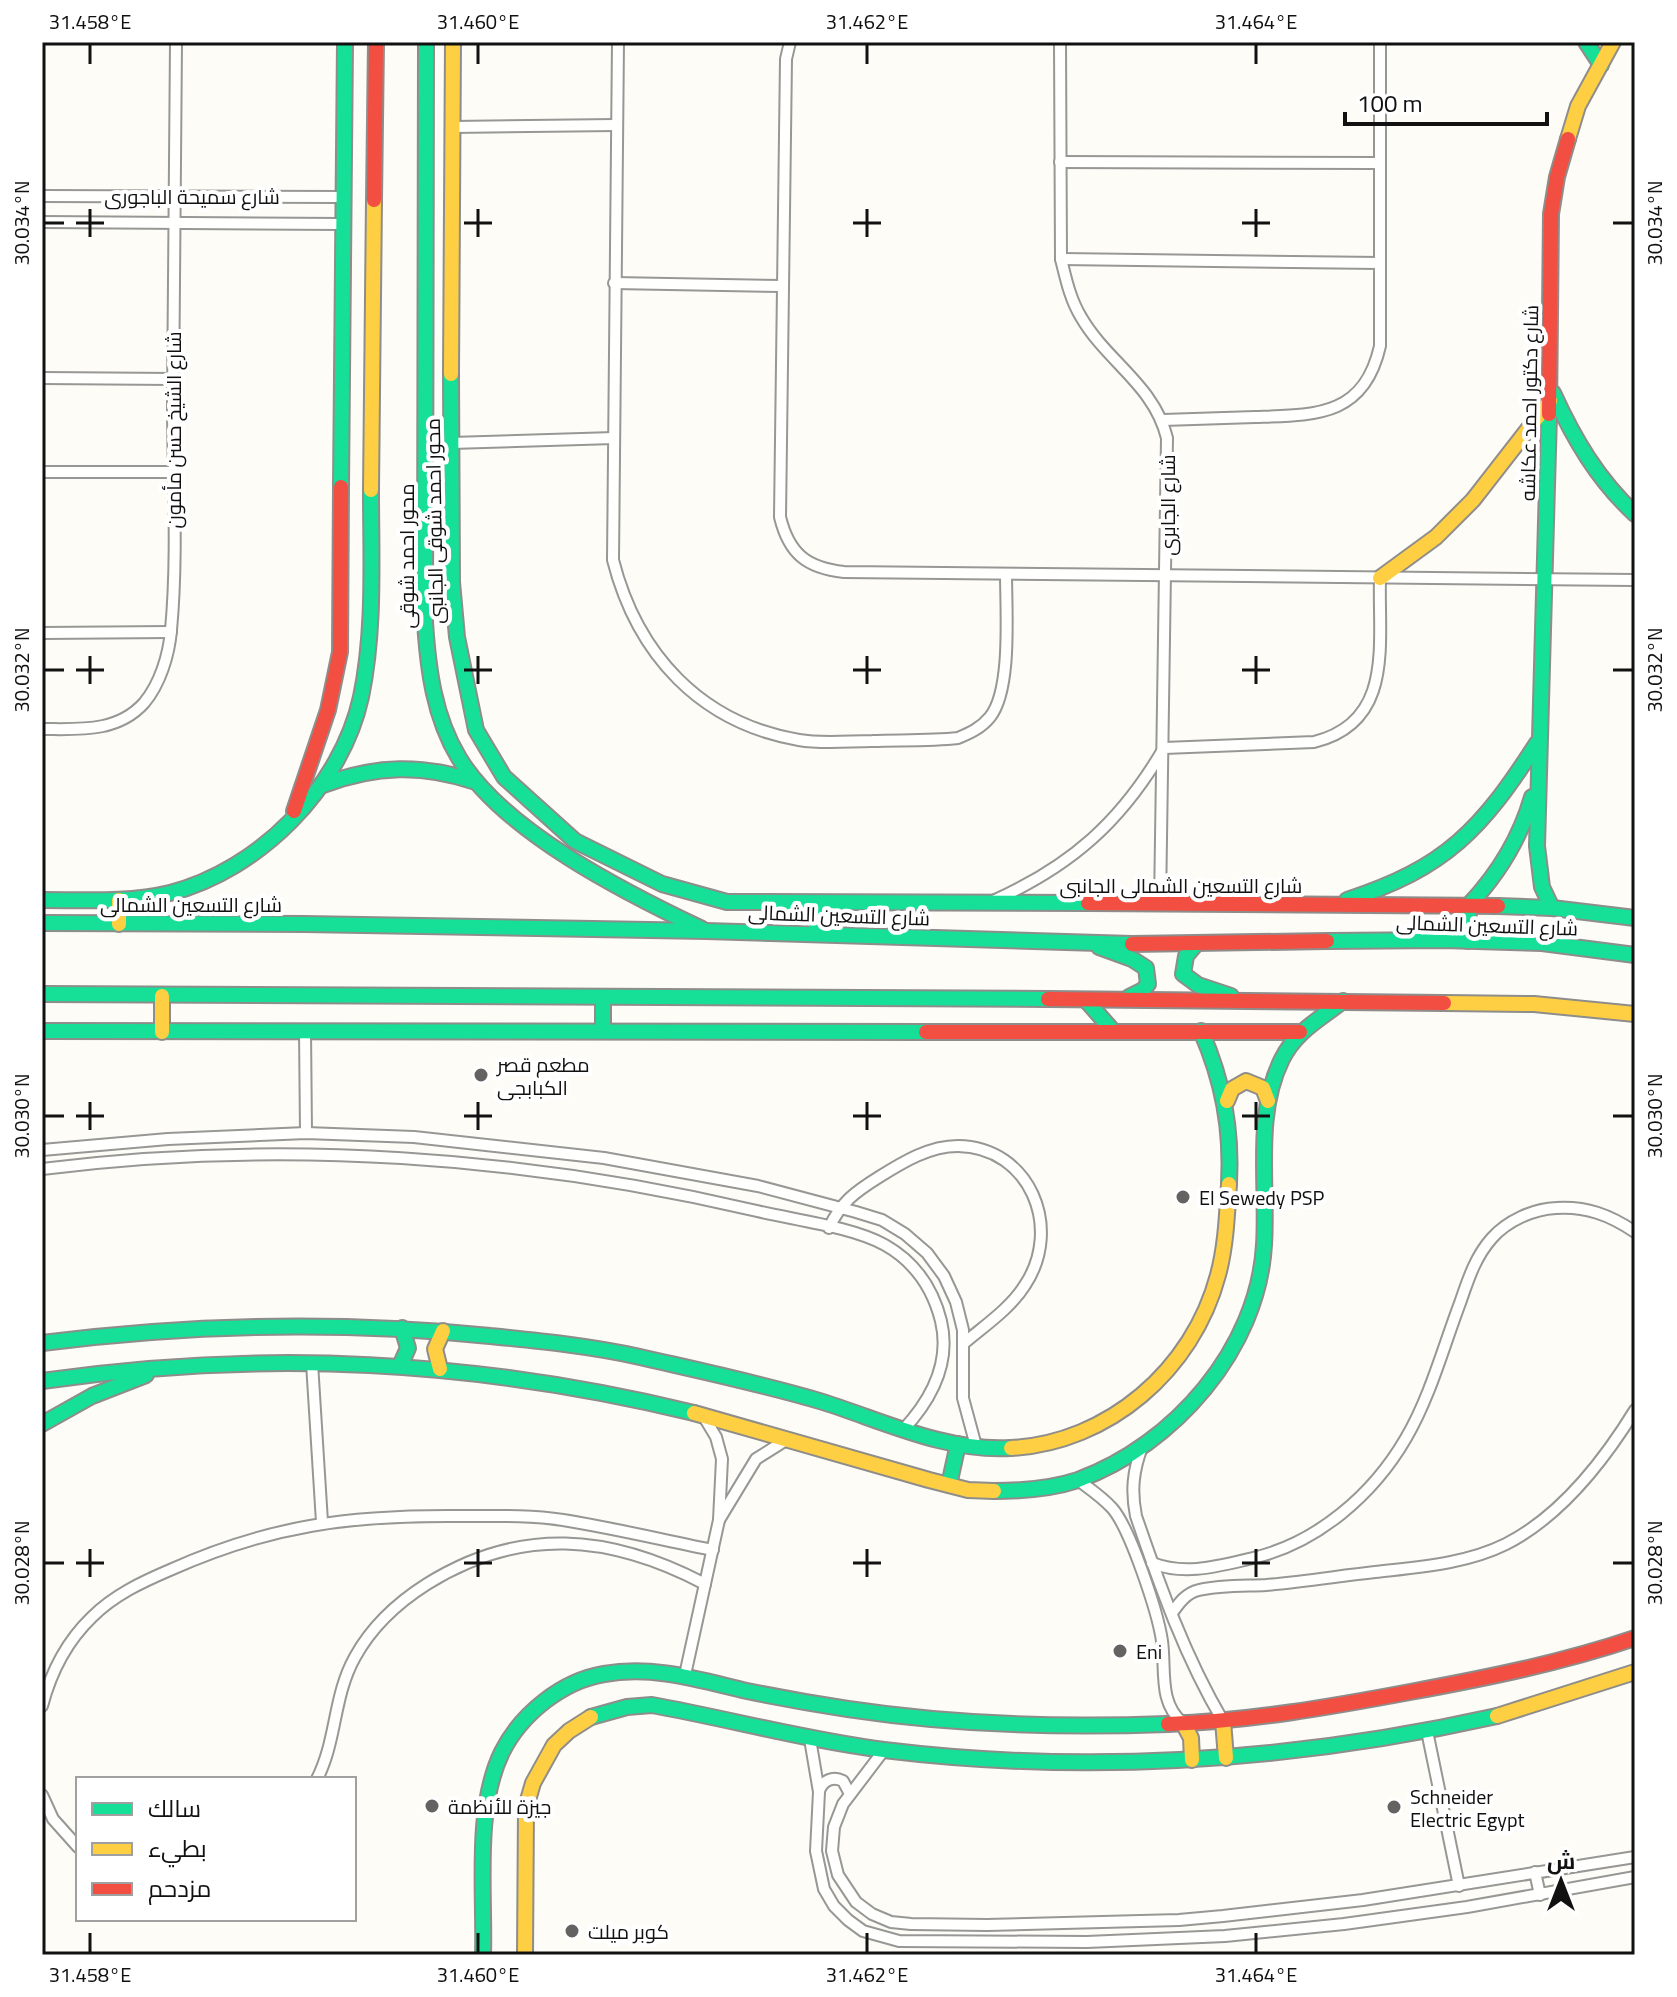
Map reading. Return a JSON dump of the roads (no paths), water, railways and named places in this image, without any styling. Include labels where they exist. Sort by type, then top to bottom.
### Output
[{"type":"street","name":"شارع الشيخ حسن مأمون","points":[[42,729],[104,727],[125,719],[144,703],[166,660],[171,632],[176,42]]},
{"type":"street","points":[[292,816],[328,710],[340,652],[345,42]]},
{"type":"street","name":"محور احمد شوقى","points":[[119,900],[170,893],[199,883],[251,854],[323,785],[350,732],[363,685],[370,632],[376,42]]},
{"type":"street","name":"محور احمد شوقى","points":[[426,42],[427,658],[433,693],[459,760],[477,782],[533,834],[577,863],[672,916],[706,931]]},
{"type":"street","name":"محور احمد شوقى الجانبى","points":[[453,42],[452,582],[457,637],[476,730],[504,777],[575,841],[662,884],[727,902]]},
{"type":"street","points":[[618,42],[613,560],[621,591],[646,643],[676,678],[707,704],[765,732],[801,740],[958,738],[976,730],[991,717],[1000,700],[1004,681],[1006,574]]},
{"type":"street","points":[[790,42],[786,59],[780,517],[790,545],[808,562],[825,570],[1006,574],[1635,580]]},
{"type":"street","name":"شارع الجابرى","points":[[1060,42],[1061,259],[1068,290],[1082,319],[1153,401],[1163,420],[1169,456],[1160,905]]},
{"type":"street","points":[[1163,420],[1315,415],[1353,396],[1371,373],[1380,346],[1380,42]]},
{"type":"street","points":[[1586,42],[1601,65]]},
{"type":"street","name":"شارع دكتور احمد عكاشه","points":[[1552,908],[1542,887],[1538,864],[1537,777],[1550,393],[1551,214],[1566,141],[1578,106],[1613,42]]},
{"type":"street","points":[[453,127],[615,125]]},
{"type":"street","points":[[1060,162],[1379,163]]},
{"type":"street","name":"شارع سميحة الباجورى","points":[[42,196],[343,197]]},
{"type":"street","name":"شارع سميحة الباجورى","points":[[42,222],[342,224]]},
{"type":"street","points":[[1061,259],[1379,263]]},
{"type":"street","points":[[614,283],[783,286]]},
{"type":"street","points":[[42,378],[173,379]]},
{"type":"street","points":[[1380,578],[1436,537],[1467,507],[1500,468],[1550,393],[1594,470],[1635,514]]},
{"type":"street","points":[[451,443],[614,438]]},
{"type":"street","points":[[42,472],[173,472]]},
{"type":"street","points":[[986,904],[1058,867],[1089,843],[1127,804],[1164,748],[1314,742],[1349,727],[1361,716],[1376,686],[1380,578]]},
{"type":"street","points":[[42,633],[171,632]]},
{"type":"street","points":[[1328,905],[1370,894],[1414,875],[1453,849],[1487,816],[1540,739]]},
{"type":"street","points":[[323,785],[360,772],[399,766],[452,773],[477,782]]},
{"type":"street","name":"شارع دكتور احمد عكاشه","points":[[1469,905],[1493,880],[1513,848],[1528,813],[1537,777]]},
{"type":"street","points":[[42,900],[119,900],[119,924]]},
{"type":"street","name":"شارع التسعين الشمالى الجانبى","points":[[727,902],[1469,905],[1552,908],[1635,918]]},
{"type":"street","points":[[816,903],[816,934]]},
{"type":"street","points":[[1468,941],[1469,905]]},
{"type":"street","name":"شارع التسعين الشمالى","points":[[42,923],[706,931],[1090,944],[1468,941],[1542,943],[1635,955]]},
{"type":"street","points":[[1197,943],[1183,961],[1183,974],[1198,985],[1245,1000]]},
{"type":"street","points":[[1090,944],[1132,959],[1146,968],[1150,980],[1144,991],[1120,1000]]},
{"type":"street","points":[[42,994],[1343,1001],[1534,1004],[1635,1014]]},
{"type":"street","points":[[162,996],[162,1032]]},
{"type":"street","points":[[603,997],[603,1030]]},
{"type":"street","points":[[1086,1000],[1113,1031]]},
{"type":"street","points":[[42,1381],[170,1367],[312,1363],[440,1369],[601,1392],[662,1405],[968,1490],[1009,1492],[1078,1480],[1124,1458],[1142,1445],[1195,1400],[1223,1365],[1246,1323],[1261,1278],[1267,1231],[1268,1101],[1274,1077],[1300,1032],[1343,1001]]},
{"type":"street","points":[[305,1030],[306,1133]]},
{"type":"street","points":[[42,1031],[1300,1032]]},
{"type":"street","points":[[42,1343],[224,1326],[305,1324],[443,1331],[620,1354],[750,1383],[958,1444],[998,1449],[1030,1447],[1062,1440],[1120,1412],[1146,1392],[1177,1361],[1200,1324],[1216,1283],[1224,1248],[1232,1155],[1227,1101],[1219,1072],[1201,1031]]},
{"type":"street","points":[[1227,1101],[1228,1094],[1237,1083],[1251,1081],[1263,1088],[1268,1101]]},
{"type":"street","points":[[42,1150],[168,1139],[306,1133],[474,1142],[604,1158],[758,1186],[882,1220],[927,1253],[944,1276],[956,1302],[963,1344],[963,1398],[976,1446]]},
{"type":"street","points":[[168,1139],[169,1158]]},
{"type":"street","points":[[829,1228],[838,1208],[886,1172],[936,1149],[958,1146],[982,1150],[1002,1160],[1020,1175],[1034,1195],[1042,1221],[1038,1261],[1014,1300],[963,1344]]},
{"type":"street","points":[[42,1169],[169,1158],[331,1155],[471,1164],[601,1179],[711,1200],[829,1228],[885,1245],[908,1261],[926,1282],[937,1303],[943,1330],[943,1358],[936,1385],[922,1409],[903,1430]]},
{"type":"street","points":[[1152,1563],[1177,1571],[1190,1571],[1264,1556],[1332,1522],[1361,1497],[1386,1469],[1407,1437],[1423,1403],[1475,1262],[1493,1237],[1517,1219],[1545,1208],[1575,1206],[1601,1212],[1635,1232]]},
{"type":"street","points":[[400,1366],[408,1348],[402,1328]]},
{"type":"street","points":[[440,1369],[435,1349],[443,1331]]},
{"type":"street","points":[[312,1363],[322,1522]]},
{"type":"street","points":[[42,1424],[64,1409],[116,1385],[170,1367]]},
{"type":"street","points":[[1172,1613],[1181,1600],[1199,1590],[1426,1566],[1475,1556],[1502,1546],[1532,1530],[1570,1494],[1605,1456],[1635,1410]]},
{"type":"street","points":[[685,1675],[719,1520],[722,1459],[716,1437],[704,1417]]},
{"type":"street","points":[[719,1520],[756,1459],[786,1440]]},
{"type":"street","points":[[949,1485],[958,1444]]},
{"type":"street","points":[[1142,1445],[1132,1480],[1132,1498],[1152,1563],[1172,1613],[1223,1721],[1226,1758]]},
{"type":"street","points":[[1078,1480],[1113,1509],[1130,1538],[1162,1638],[1167,1702],[1191,1738],[1192,1760]]},
{"type":"street","points":[[42,1706],[54,1671],[71,1642],[92,1616],[135,1585],[218,1549],[270,1533],[322,1522],[410,1516],[537,1518],[562,1520],[713,1550]]},
{"type":"street","points":[[318,1777],[329,1749],[340,1689],[362,1644],[398,1605],[462,1564],[517,1546],[548,1543],[582,1545],[648,1559],[705,1584]]},
{"type":"street","points":[[483,1955],[485,1806],[497,1763],[510,1738],[528,1716],[549,1698],[574,1683],[601,1674],[629,1669],[657,1670],[811,1704],[900,1715],[1031,1725],[1183,1723],[1333,1707],[1455,1685],[1635,1638]]},
{"type":"street","points":[[525,1955],[526,1807],[540,1765],[568,1731],[587,1718],[608,1710],[652,1705],[810,1739],[979,1759],[1083,1763],[1192,1760],[1342,1746],[1427,1731],[1511,1712],[1635,1672]]},
{"type":"street","points":[[1427,1731],[1459,1886]]},
{"type":"street","points":[[810,1739],[819,1792],[816,1851],[824,1889],[834,1906],[863,1931],[899,1941],[1087,1942],[1225,1936],[1344,1924],[1540,1895],[1635,1877]]},
{"type":"street","points":[[884,1750],[850,1794],[834,1827],[834,1864],[856,1902],[872,1914],[891,1922],[987,1925],[1164,1921],[1223,1916],[1459,1886],[1635,1857]]},
{"type":"street","points":[[819,1792],[824,1782],[834,1778],[847,1784],[850,1794]]},
{"type":"street","points":[[42,1795],[53,1819],[76,1845]]},
{"type":"street","points":[[1535,1872],[1540,1895]]},
{"type":"street","points":[[1223,1916],[1225,1936]]},
{"type":"place","name":"مطعم قصر الكبابجى","points":[[481,1075]]},
{"type":"place","name":"El Sewedy PSP","points":[[1183,1197]]},
{"type":"place","name":"Eni","points":[[1120,1651]]},
{"type":"place","name":"جيزة للأنظمة","points":[[432,1806]]},
{"type":"place","name":"Schneider Electric Egypt","points":[[1394,1807]]},
{"type":"place","name":"كوبر ميلت","points":[[572,1931]]}]
